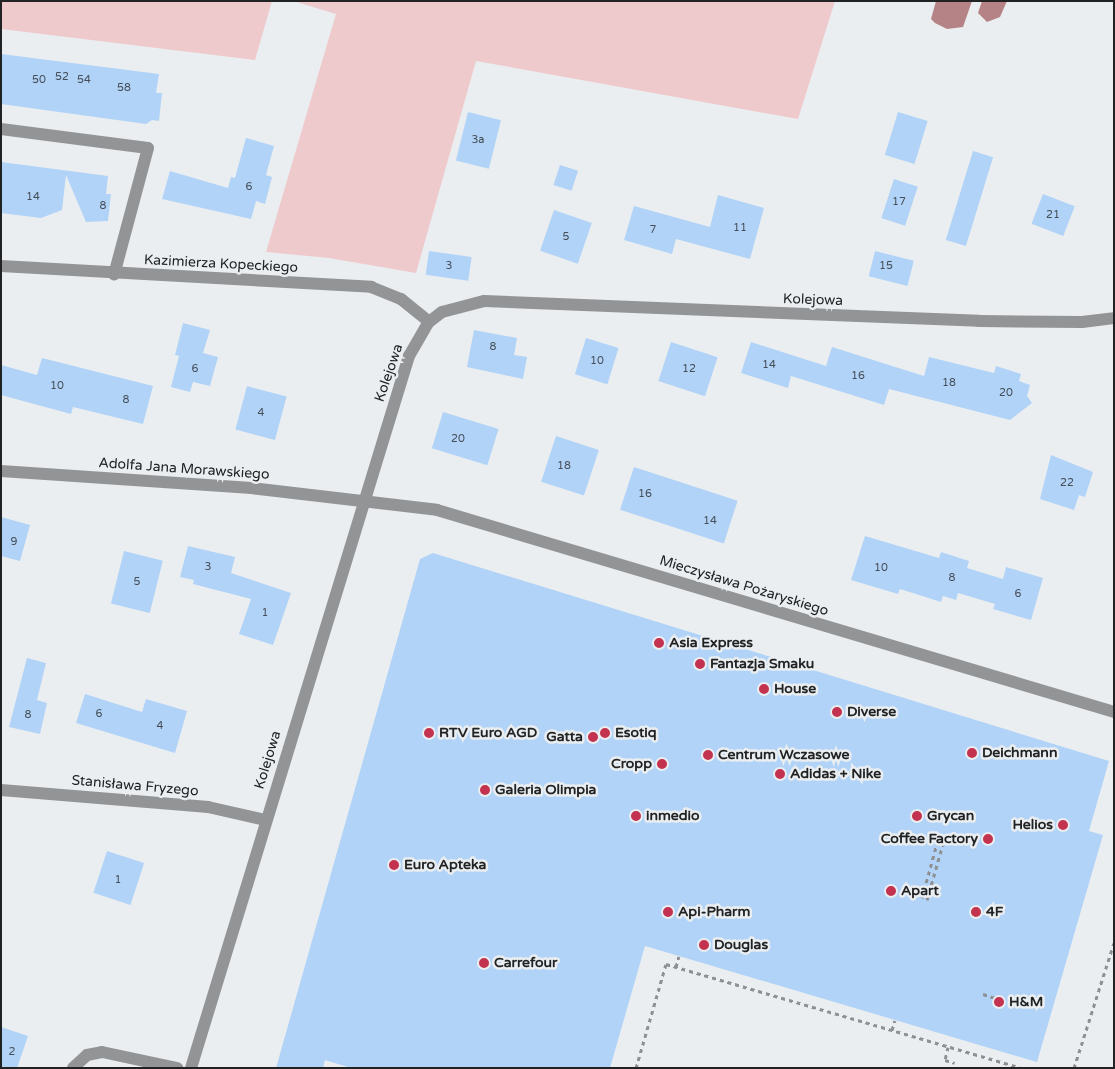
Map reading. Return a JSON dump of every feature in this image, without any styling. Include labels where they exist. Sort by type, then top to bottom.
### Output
[{"type":"street","points":[[1,129],[148,148],[114,275]]},
{"type":"street","name":"Kazimierza Kopeckiego","points":[[1,266],[114,275],[371,287],[401,299],[429,322]]},
{"type":"street","name":"Kolejowa","points":[[191,1068],[265,820],[409,356],[429,322],[442,312],[484,301],[979,321],[1082,322],[1114,318]]},
{"type":"street","name":"Adolfa Jana Morawskiego","points":[[1,471],[251,488],[364,500]]},
{"type":"street","name":"Mieczysława Pożaryskiego","points":[[364,500],[437,510],[1114,712]]},
{"type":"street","name":"Stanisława Fryzego","points":[[1,790],[208,807],[265,820]]},
{"type":"street","points":[[73,1068],[87,1055],[102,1052],[177,1068]]},
{"type":"path","points":[[922,898],[939,836]]},
{"type":"path","points":[[927,900],[945,837]]},
{"type":"path","points":[[1074,1068],[1114,944]]},
{"type":"path","points":[[676,967],[679,956]]},
{"type":"path","points":[[636,1068],[666,964],[1021,1068]]},
{"type":"path","points":[[983,994],[1004,1001]]},
{"type":"path","points":[[892,1030],[894,1020]]},
{"type":"path","points":[[948,1047],[944,1060],[955,1063]]},
{"type":"shaded area","points":[[1,1],[272,1],[255,60],[1,29]]},
{"type":"shaded area","points":[[293,1],[835,1],[798,119],[476,61],[416,273],[329,258],[266,252],[336,14]]},
{"type":"shaded area","points":[[936,1],[972,1],[963,27],[947,29],[935,23],[931,19]]},
{"type":"shaded area","points":[[982,1],[1007,1],[1000,17],[987,22],[978,13]]},
{"type":"building","points":[[1,54],[159,74],[156,93],[162,93],[159,121],[152,120],[146,124],[1,104]]},
{"type":"building","points":[[468,112],[501,120],[489,169],[456,161]]},
{"type":"building","points":[[898,112],[928,121],[914,164],[885,155]]},
{"type":"building","points":[[246,138],[274,146],[266,175],[272,177],[265,204],[256,201],[251,219],[162,199],[170,171],[228,188],[231,177],[235,178]]},
{"type":"building","points":[[973,151],[993,157],[966,246],[946,240]]},
{"type":"building","points":[[1,162],[108,176],[106,194],[111,194],[108,221],[86,222],[66,175],[62,210],[41,218],[1,213]]},
{"type":"building","points":[[560,165],[578,171],[572,191],[554,185]]},
{"type":"building","points":[[894,179],[918,187],[905,226],[881,218]]},
{"type":"building","points":[[1043,194],[1075,206],[1063,236],[1032,224]]},
{"type":"building","points":[[718,195],[764,208],[750,259],[676,239],[672,254],[624,240],[634,206],[710,227]]},
{"type":"building","points":[[554,210],[592,223],[578,264],[540,251]]},
{"type":"building","points":[[429,251],[472,257],[468,281],[426,275]]},
{"type":"building","points":[[875,251],[914,261],[908,286],[869,276]]},
{"type":"building","points":[[183,323],[210,330],[203,353],[218,357],[210,386],[193,382],[190,392],[171,387],[179,356],[175,355]]},
{"type":"building","points":[[474,330],[517,338],[514,355],[527,357],[523,379],[467,367]]},
{"type":"building","points":[[586,338],[619,348],[607,384],[575,374]]},
{"type":"building","points":[[671,342],[718,357],[705,396],[658,381]]},
{"type":"building","points":[[751,342],[826,366],[832,347],[924,376],[929,357],[994,373],[996,366],[1021,374],[1019,381],[1030,385],[1027,396],[1032,403],[1010,420],[889,389],[884,405],[791,376],[788,388],[741,373]]},
{"type":"building","points":[[42,358],[153,386],[143,424],[73,407],[71,414],[1,395],[1,365],[37,375]]},
{"type":"building","points":[[247,386],[287,397],[275,440],[235,429]]},
{"type":"building","points":[[443,412],[498,429],[487,465],[432,448]]},
{"type":"building","points":[[556,436],[599,450],[584,496],[541,482]]},
{"type":"building","points":[[1051,455],[1093,472],[1085,497],[1079,495],[1074,510],[1040,499]]},
{"type":"building","points":[[634,467],[738,501],[724,543],[620,510]]},
{"type":"building","points":[[1,517],[30,525],[20,561],[1,556]]},
{"type":"building","points":[[865,536],[939,558],[941,552],[969,561],[967,568],[1003,579],[1006,567],[1043,578],[1031,620],[993,609],[995,604],[958,593],[956,600],[943,596],[941,602],[900,589],[898,594],[851,580]]},
{"type":"building","points":[[188,546],[235,557],[231,573],[291,593],[273,645],[239,634],[251,599],[193,584],[194,580],[180,577]]},
{"type":"building","points":[[124,551],[163,561],[150,613],[111,603]]},
{"type":"building","points":[[433,553],[1109,761],[1089,831],[1103,835],[1037,1062],[645,946],[610,1068],[351,1068],[325,1060],[323,1068],[276,1068],[420,559]]},
{"type":"building","points":[[27,658],[46,663],[37,700],[47,703],[40,734],[9,727]]},
{"type":"building","points":[[85,694],[142,712],[146,699],[187,711],[175,753],[76,723]]},
{"type":"building","points":[[107,851],[144,863],[130,905],[93,893]]},
{"type":"building","points":[[1,1027],[28,1036],[17,1068],[1,1068]]},
{"type":"place","name":"Asia Express","points":[[659,643]]},
{"type":"place","name":"Fantazja Smaku","points":[[700,664]]},
{"type":"place","name":"House","points":[[764,689]]},
{"type":"place","name":"Diverse","points":[[837,712]]},
{"type":"place","name":"RTV Euro AGD","points":[[429,733]]},
{"type":"place","name":"Esotiq","points":[[605,733]]},
{"type":"place","name":"Gatta","points":[[593,737]]},
{"type":"place","name":"Deichmann","points":[[972,753]]},
{"type":"place","name":"Centrum Wczasowe","points":[[708,755]]},
{"type":"place","name":"Cropp","points":[[662,764]]},
{"type":"place","name":"Adidas + Nike","points":[[780,774]]},
{"type":"place","name":"Galeria Olimpia","points":[[485,790]]},
{"type":"place","name":"inmedio","points":[[636,816]]},
{"type":"place","name":"Grycan","points":[[917,816]]},
{"type":"place","name":"Helios","points":[[1063,825]]},
{"type":"place","name":"Coffee Factory","points":[[988,839]]},
{"type":"place","name":"Euro Apteka","points":[[394,865]]},
{"type":"place","name":"Apart","points":[[891,891]]},
{"type":"place","name":"Api-Pharm","points":[[668,912]]},
{"type":"place","name":"4F","points":[[976,912]]},
{"type":"place","name":"Douglas","points":[[704,945]]},
{"type":"place","name":"Carrefour","points":[[484,963]]},
{"type":"place","name":"H&M","points":[[999,1002]]}]
